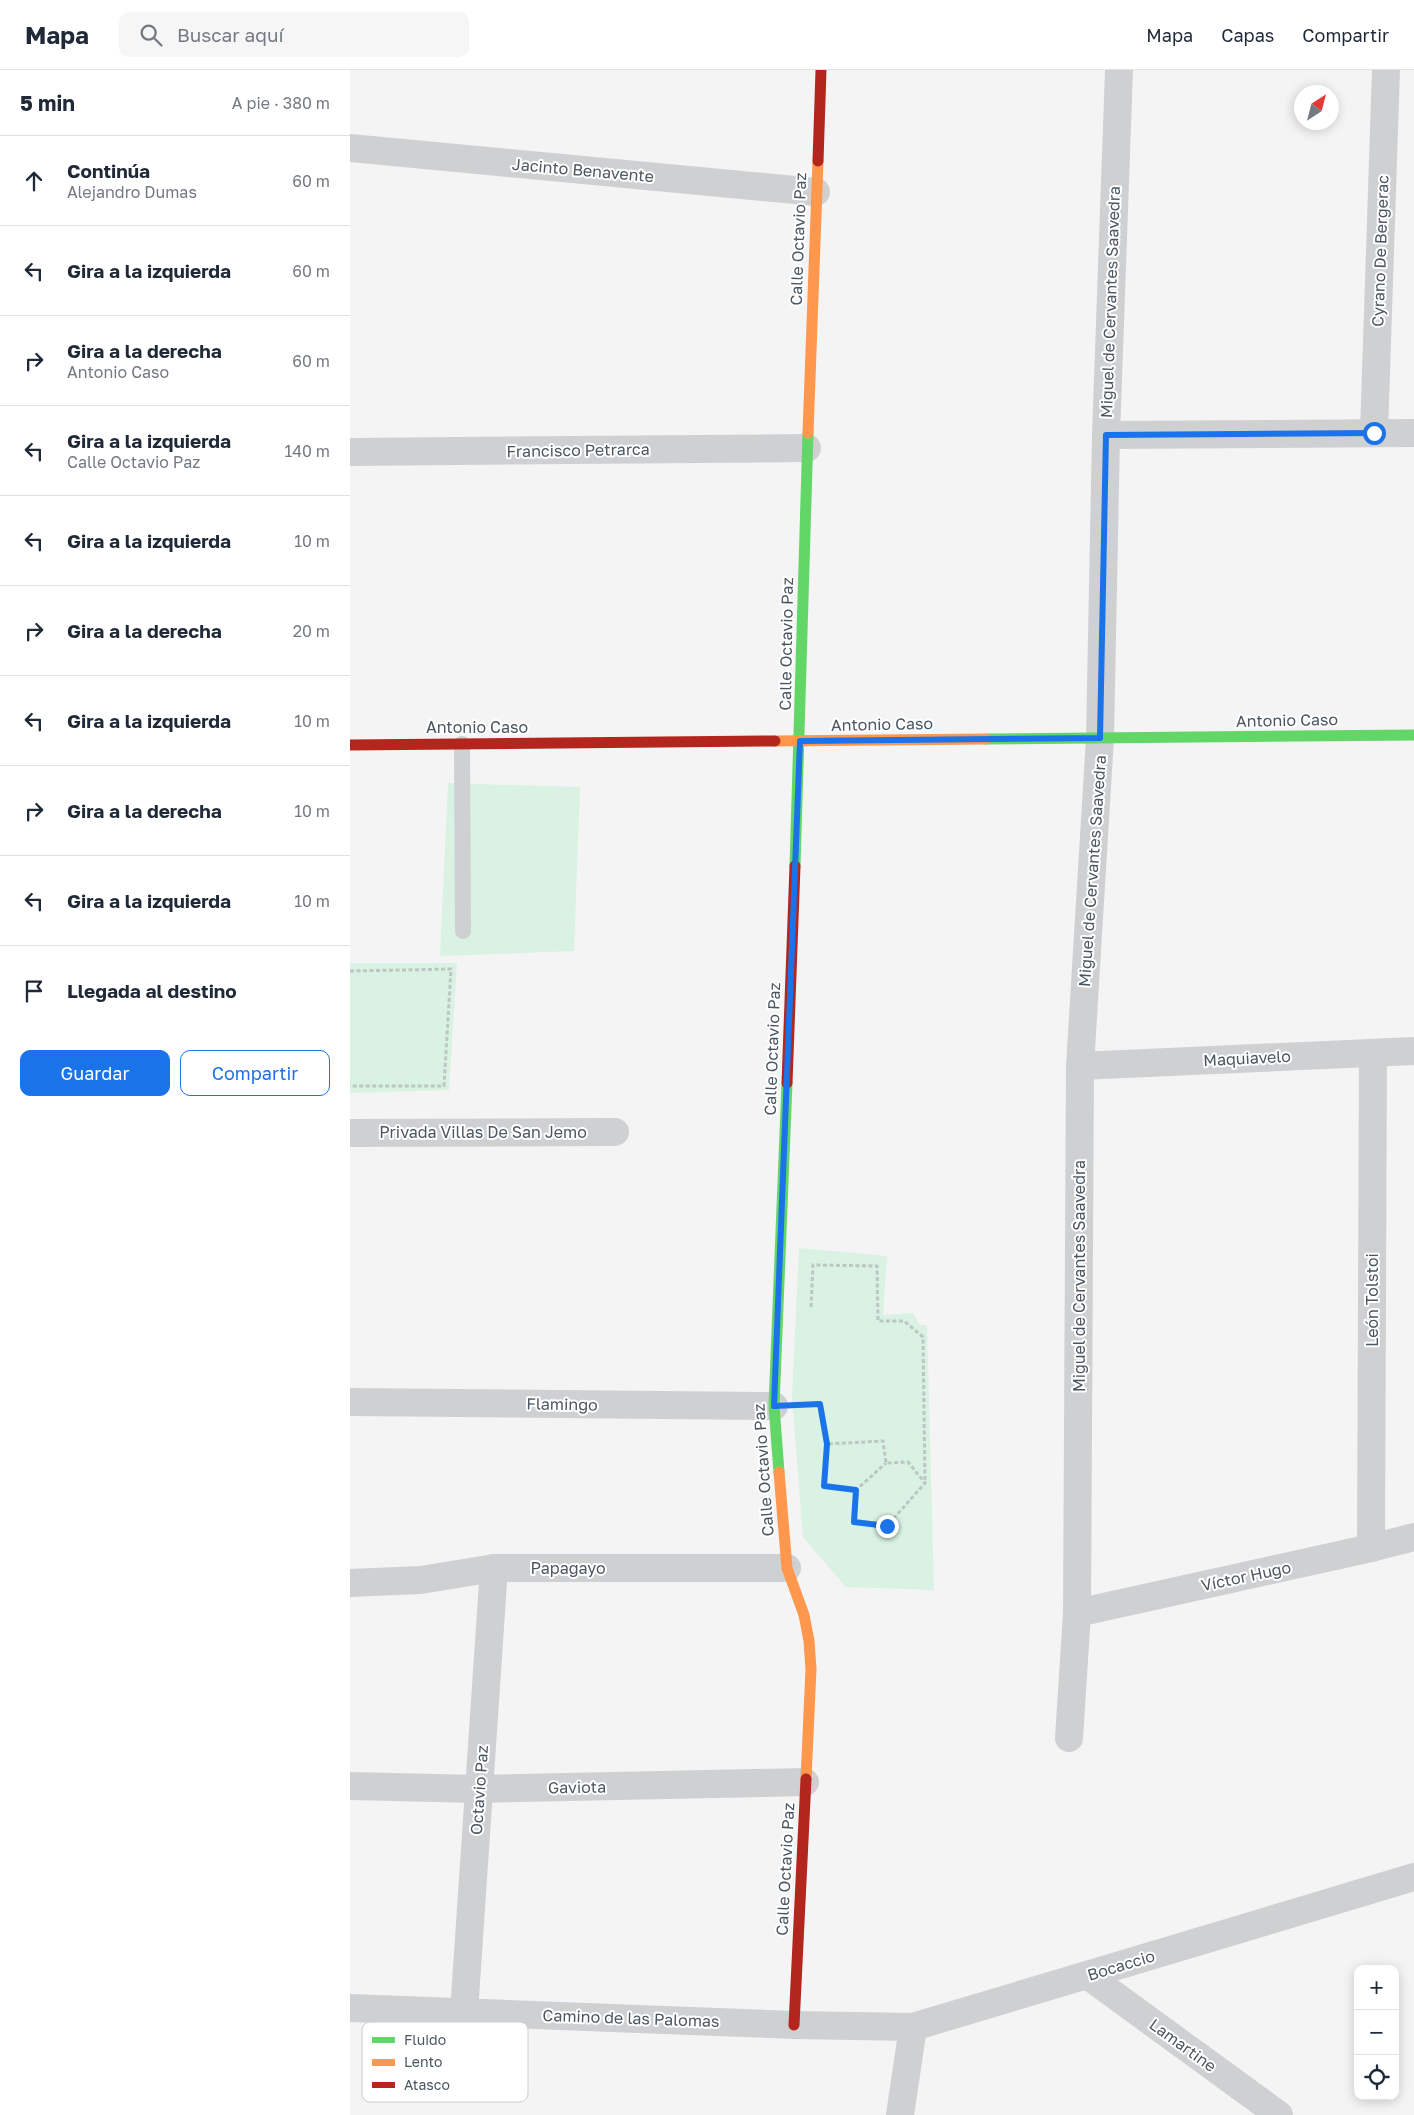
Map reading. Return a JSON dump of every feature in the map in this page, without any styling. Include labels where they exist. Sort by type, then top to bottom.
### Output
[{"type":"street","name":"Calle Octavio Paz","points":[[794,2025],[810,1669],[809,1641],[800,1600],[787,1568],[774,1406],[800,741],[807,448],[821,70]]},
{"type":"street","name":"Miguel de Cervantes Saavedra","points":[[1069,1738],[1077,1613],[1080,1066],[1100,738],[1106,435],[1119,70]]},
{"type":"street","name":"Cyrano De Bergerac","points":[[1374,433],[1386,70]]},
{"type":"street","name":"Jacinto Benavente","points":[[350,148],[816,192]]},
{"type":"street","points":[[1106,435],[1414,433]]},
{"type":"street","name":"Francisco Petrarca","points":[[350,452],[807,448]]},
{"type":"street","name":"Antonio Caso","points":[[350,745],[1414,735]]},
{"type":"street","name":"Maquiavelo","points":[[1080,1066],[1414,1051]]},
{"type":"street","name":"León Tolstoi","points":[[1371,1548],[1373,1053]]},
{"type":"street","name":"Privada Villas De San Jemo","points":[[350,1133],[615,1132]]},
{"type":"street","name":"Flamingo","points":[[350,1402],[774,1406]]},
{"type":"street","name":"Víctor Hugo","points":[[1077,1613],[1414,1537]]},
{"type":"street","name":"Papagayo","points":[[350,1583],[421,1580],[494,1568],[787,1568]]},
{"type":"street","name":"Octavio Paz","points":[[464,2012],[494,1568]]},
{"type":"street","name":"Gaviota","points":[[350,1786],[478,1789],[805,1782]]},
{"type":"street","name":"Bocaccio","points":[[913,2028],[1414,1877]]},
{"type":"street","name":"Lamartine","points":[[1086,1976],[1279,2115]]},
{"type":"street","name":"Camino de las Palomas","points":[[350,2008],[913,2028]]},
{"type":"street","points":[[900,2115],[913,2028]]},
{"type":"lane","points":[[462,744],[463,931]]},
{"type":"path","points":[[350,971],[451,969],[444,1086],[350,1086]]},
{"type":"path","points":[[810,1312],[813,1265],[877,1266],[878,1321],[904,1321],[922,1337],[925,1483],[887,1526],[854,1522],[856,1490],[886,1463],[908,1462],[925,1483]]},
{"type":"path","points":[[804,1405],[805,1396]]},
{"type":"path","points":[[774,1406],[820,1404],[827,1444],[824,1486],[856,1490]]},
{"type":"path","points":[[827,1444],[883,1441],[886,1463]]},
{"type":"green space","points":[[448,783],[580,787],[574,951],[440,956]]},
{"type":"green space","points":[[350,963],[457,963],[449,1090],[350,1093]]},
{"type":"green space","points":[[799,1248],[887,1256],[883,1315],[913,1313],[920,1325],[927,1325],[934,1590],[846,1587],[803,1537],[792,1398]]},
{"type":"traffic: fast","points":[[795,866],[808,433]]},
{"type":"traffic: fast","points":[[986,739],[1414,735]]},
{"type":"traffic: fast","points":[[779,1472],[774,1406],[787,1083]]},
{"type":"traffic: slow","points":[[808,433],[818,161]]},
{"type":"traffic: slow","points":[[775,741],[986,739]]},
{"type":"traffic: slow","points":[[779,1472],[787,1568],[804,1615],[809,1641],[811,1669],[806,1779]]},
{"type":"traffic: jam","points":[[818,161],[821,70]]},
{"type":"traffic: jam","points":[[350,745],[775,741]]},
{"type":"traffic: jam","points":[[787,1083],[795,866]]},
{"type":"traffic: jam","points":[[794,2025],[806,1779]]},
{"type":"route","points":[[887,1526],[854,1522],[856,1490],[824,1486],[827,1444],[820,1404],[774,1406],[800,741],[1100,738],[1106,435],[1374,433]]}]
